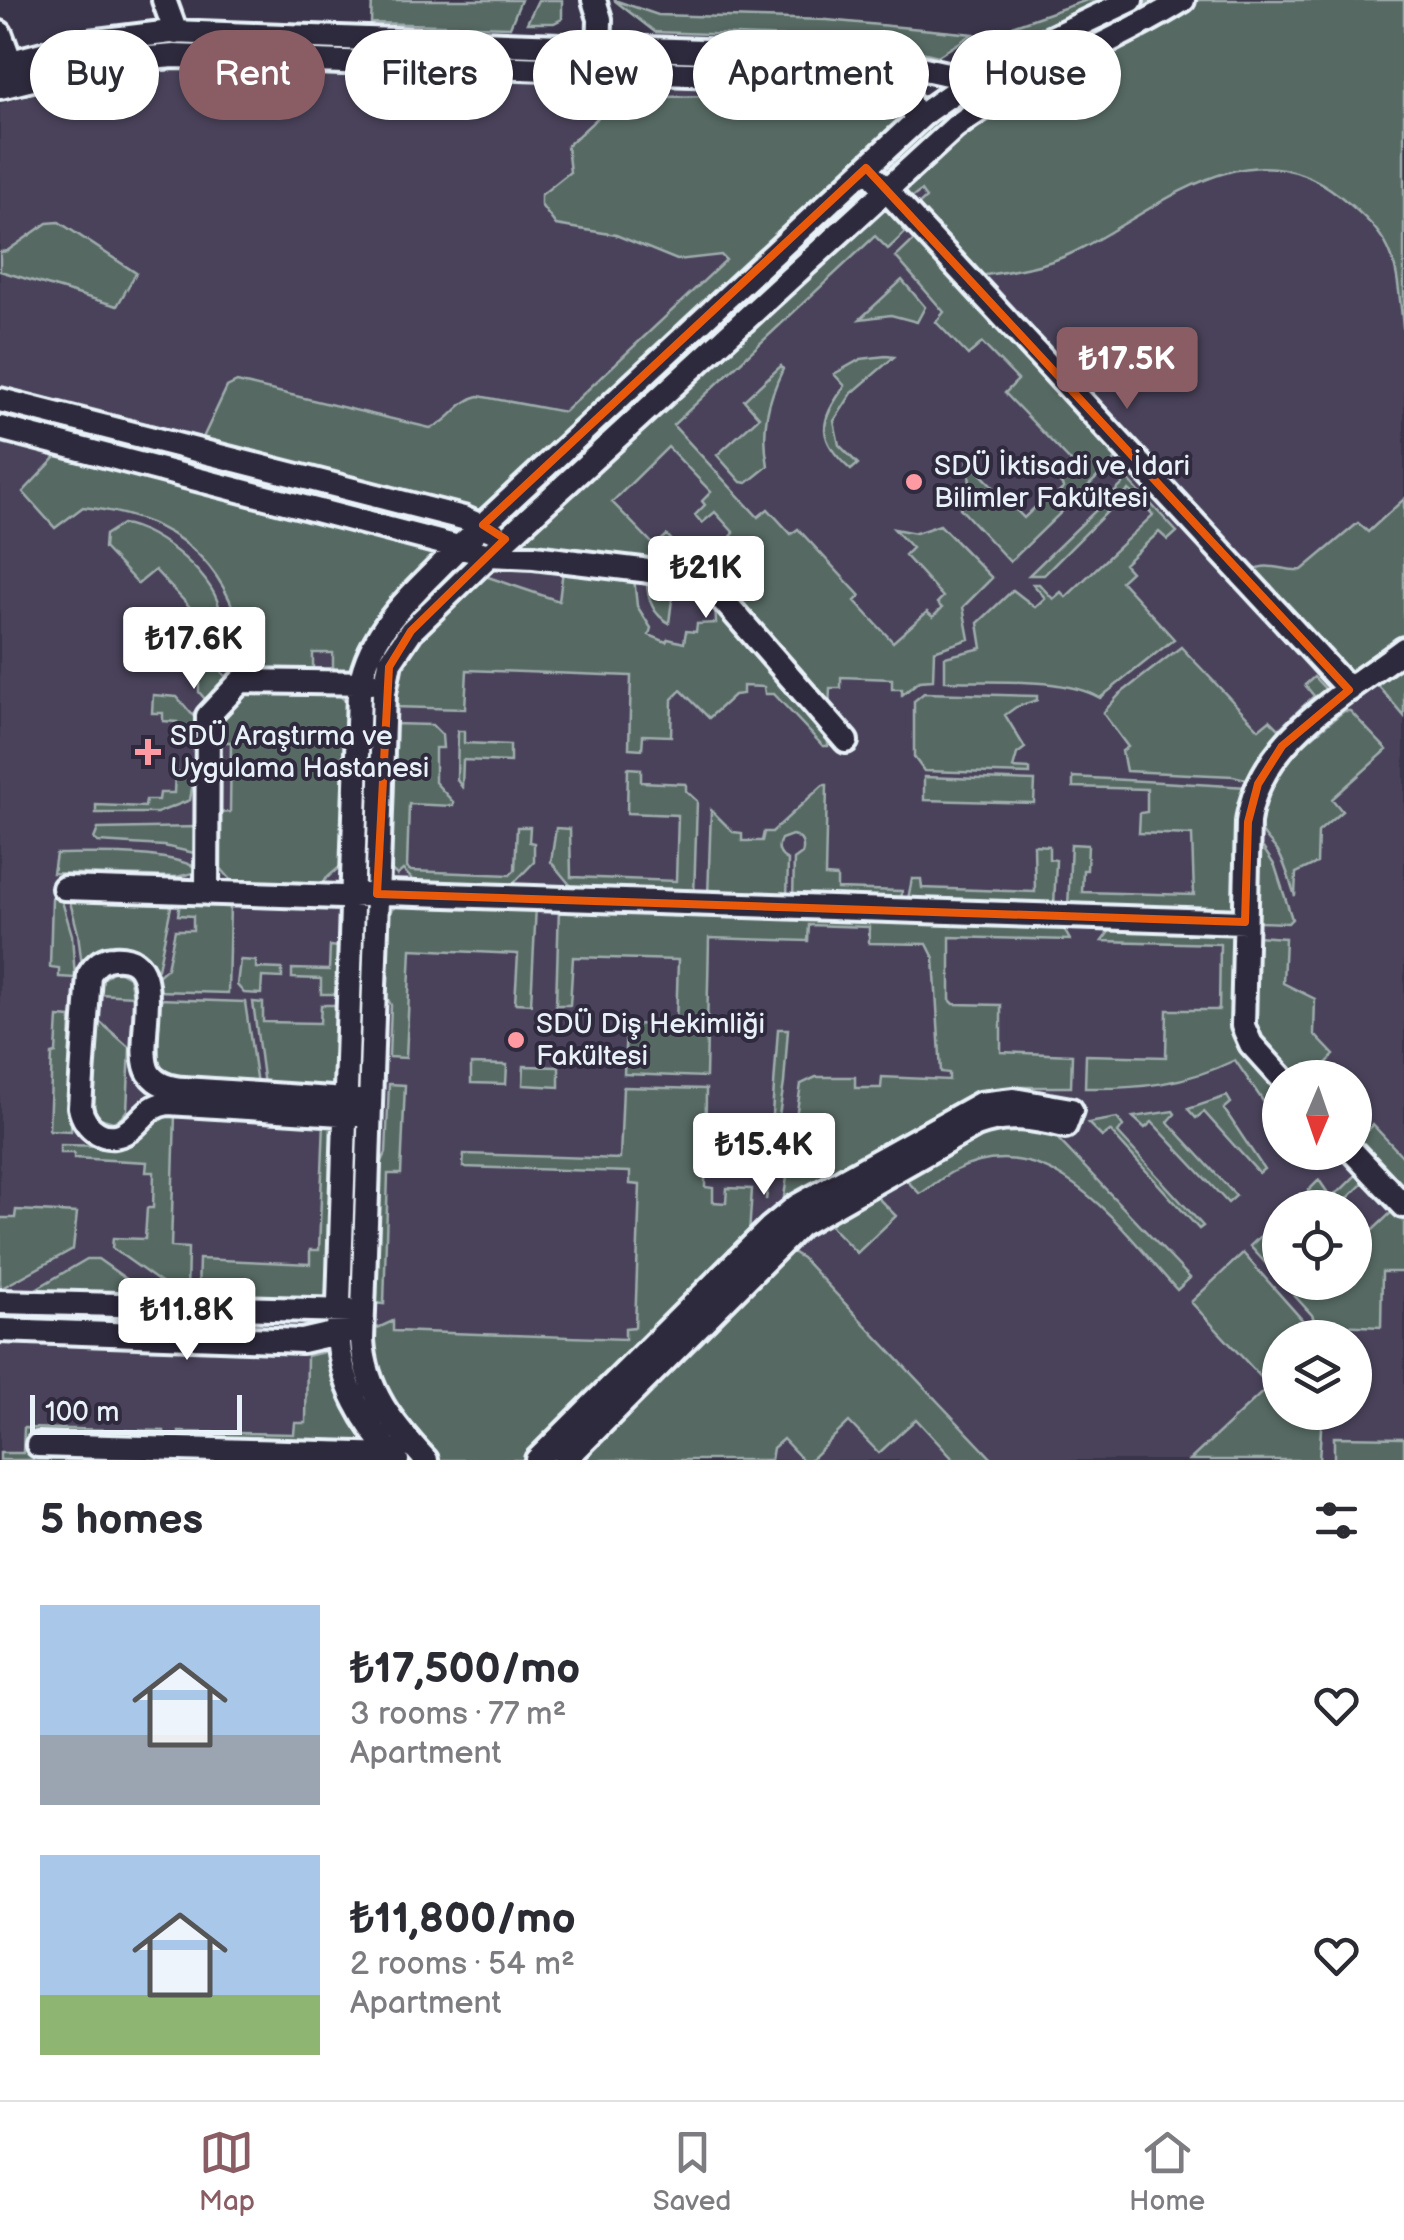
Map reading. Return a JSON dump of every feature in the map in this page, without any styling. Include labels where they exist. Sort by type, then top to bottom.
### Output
[{"type":"street","points":[[164,0],[176,32]]},
{"type":"street","points":[[594,0],[600,30]]},
{"type":"street","points":[[1070,30],[1132,0]]},
{"type":"street","points":[[426,1460],[390,1419],[365,1363],[363,1318],[384,684],[390,662],[404,639],[497,548],[929,149],[995,99],[1119,38],[1183,0]]},
{"type":"street","points":[[7,74],[108,38],[176,32],[533,45]]},
{"type":"street","points":[[0,34],[7,74]]},
{"type":"street","points":[[673,50],[870,57],[949,74]]},
{"type":"street","points":[[7,74],[150,57],[533,69]]},
{"type":"street","points":[[673,74],[878,82],[906,93],[916,122]]},
{"type":"street","points":[[395,1458],[366,1424],[352,1398],[344,1373],[338,1322],[360,683],[367,655],[380,631],[460,547],[866,168],[949,96]]},
{"type":"street","points":[[866,168],[1349,690]]},
{"type":"street","points":[[0,400],[483,525],[497,548]]},
{"type":"street","points":[[0,428],[460,547],[497,548],[688,579],[710,590],[728,606],[846,741]]},
{"type":"street","points":[[1265,1060],[1250,1044],[1244,1028],[1248,822],[1258,784],[1282,746],[1404,648]]},
{"type":"street","points":[[207,893],[208,716],[242,681],[384,684]]},
{"type":"street","points":[[64,888],[377,894],[1245,922]]},
{"type":"street","points":[[158,1093],[128,1130],[114,1136],[95,1132],[82,1116],[86,984],[91,970],[103,960],[128,960],[145,977],[144,1059],[158,1093],[185,1103],[370,1109]]},
{"type":"street","points":[[538,1460],[772,1226],[797,1206],[980,1104],[1014,1100],[1068,1118],[984,1122],[807,1220],[565,1460]]},
{"type":"street","points":[[1369,1170],[1404,1206]]},
{"type":"street","points":[[0,1302],[294,1310],[338,1322]]},
{"type":"street","points":[[293,1340],[294,1310]]},
{"type":"street","points":[[0,1330],[293,1340],[338,1322],[363,1318]]},
{"type":"street","points":[[38,1444],[395,1458]]},
{"type":"highlighted area","points":[[866,168],[1349,690],[1282,746],[1258,784],[1248,822],[1245,922],[377,894],[389,667],[411,631],[505,539],[483,525]]},
{"type":"shaded area","points":[[1199,0],[1404,0],[1404,1460],[0,1460],[0,104],[30,95],[30,120],[159,120],[159,70],[169,69],[179,69],[179,120],[325,120],[325,75],[345,76],[345,120],[513,120],[513,82],[533,83],[533,120],[673,120],[673,88],[693,89],[693,120],[900,120],[906,131],[949,114],[949,120],[1121,120],[1121,46]]},
{"type":"green space","points":[[372,0],[521,0],[510,27],[371,23]]},
{"type":"green space","points":[[538,0],[562,0],[562,19],[554,23],[527,23]]},
{"type":"green space","points":[[614,0],[658,15],[827,20],[949,32],[949,49],[938,56],[929,54],[929,30],[693,30],[693,33],[652,30]]},
{"type":"green space","points":[[1087,0],[1106,0],[1044,30],[1006,30]]},
{"type":"green space","points":[[1151,0],[1169,0],[1121,30],[1091,30]]},
{"type":"green space","points":[[1199,0],[1404,0],[1404,335],[1396,271],[1385,242],[1340,196],[1305,175],[1270,167],[1236,170],[1168,198],[1070,254],[1026,268],[980,276],[917,206],[926,198],[921,191],[910,199],[899,187],[979,120],[1121,120],[1124,45]]},
{"type":"green space","points":[[693,96],[693,120],[901,120],[483,511],[202,440],[227,387],[237,382],[430,428],[479,396],[564,412],[726,260],[721,255],[677,260],[616,235],[556,225],[541,205],[541,195],[570,172],[567,146],[595,120],[673,120],[673,97]]},
{"type":"green space","points":[[949,107],[949,120],[977,120],[890,174],[883,167]]},
{"type":"green space","points":[[868,178],[874,188],[503,529],[497,523]]},
{"type":"green space","points":[[882,203],[907,231],[888,249],[875,236],[673,425],[758,517],[768,509],[791,534],[798,529],[860,596],[855,601],[893,642],[927,612],[933,617],[942,608],[937,603],[943,597],[905,555],[912,548],[894,529],[916,533],[940,525],[992,578],[963,607],[969,639],[934,651],[933,680],[919,681],[902,695],[902,689],[892,689],[892,679],[841,677],[841,688],[830,688],[829,709],[699,575],[734,533],[715,512],[702,523],[695,515],[711,492],[668,447],[612,502],[655,546],[667,535],[685,555],[683,569],[515,543]]},
{"type":"green space","points":[[59,222],[136,273],[117,306],[0,271],[0,252],[47,223]]},
{"type":"green space","points":[[915,239],[1118,457],[1010,562],[960,508],[970,485],[968,461],[1024,518],[1050,493],[1054,497],[1064,488],[1060,483],[1076,467],[1005,393],[1018,380],[982,343],[968,355],[936,322],[944,312],[896,257]]},
{"type":"green space","points":[[902,280],[925,307],[917,322],[891,315],[860,319]]},
{"type":"green space","points":[[894,357],[852,393],[834,421],[839,445],[858,464],[851,470],[832,449],[825,430],[830,410],[845,386],[834,374],[861,359]]},
{"type":"green space","points":[[781,366],[767,416],[768,466],[747,483],[741,482],[717,455],[759,417],[744,400]]},
{"type":"green space","points":[[71,428],[460,528],[456,535],[69,434]]},
{"type":"green space","points":[[59,454],[441,552],[368,631],[351,674],[333,673],[333,653],[313,653],[313,673],[248,671],[234,660],[243,653],[230,639],[239,625],[229,598],[216,575],[181,540],[137,518],[83,507],[55,528],[23,492]]},
{"type":"green space","points":[[1120,471],[1142,495],[1138,498],[1129,490],[1044,575],[1029,575],[1123,484],[1116,475]]},
{"type":"green space","points":[[1404,499],[1404,636],[1352,676],[1254,570],[1265,566],[1302,570],[1358,523],[1368,532]]},
{"type":"green space","points":[[1150,503],[1177,532],[1168,540],[1159,532],[1124,564],[1131,572],[1121,581],[1174,639],[1100,698],[1046,683],[945,681],[945,657],[982,648],[978,623],[1013,590],[1035,607],[1045,598],[1033,584],[1039,584],[1053,599],[1061,592],[1066,597],[1153,515],[1146,507]]},
{"type":"green space","points":[[122,524],[152,535],[185,558],[211,588],[218,603],[220,617],[178,664],[165,664],[163,656],[202,620],[155,570],[138,584],[104,548],[105,535]]},
{"type":"green space","points":[[563,570],[634,578],[637,606],[651,628],[649,635],[666,642],[668,639],[684,643],[686,631],[696,632],[697,624],[716,623],[715,604],[828,734],[828,746],[823,746],[774,694],[765,694],[764,687],[743,686],[743,694],[734,695],[709,718],[681,690],[672,699],[671,736],[643,735],[642,749],[629,748],[631,676],[467,670],[465,709],[393,707],[396,673],[408,649],[482,575],[559,601]]},
{"type":"green space","points":[[647,580],[674,584],[669,623],[652,605]]},
{"type":"green space","points":[[1181,647],[1259,729],[1270,720],[1279,729],[1314,696],[1305,685],[1314,677],[1330,694],[1260,761],[1250,780],[1126,771],[1122,751],[1128,747],[1103,713],[1120,694]]},
{"type":"green space","points":[[209,659],[228,679],[205,699],[199,692],[199,668]]},
{"type":"green space","points":[[1404,662],[1404,716],[1376,683]]},
{"type":"green space","points":[[248,691],[337,693],[348,703],[342,865],[320,884],[233,882],[218,865],[218,813],[230,812],[231,742],[218,742],[218,720]]},
{"type":"green space","points":[[924,693],[1037,696],[1037,700],[1005,715],[1025,748],[1017,754],[1013,768],[1030,769],[1030,774],[924,771],[914,757],[914,701]]},
{"type":"green space","points":[[153,695],[177,697],[195,718],[195,729],[182,743],[176,743],[177,722],[163,721],[163,713],[152,713]]},
{"type":"green space","points":[[1344,711],[1350,711],[1387,750],[1332,799],[1342,811],[1318,832],[1317,863],[1296,873],[1295,896],[1281,857],[1261,830],[1260,810],[1265,793],[1287,761]]},
{"type":"green space","points":[[392,724],[432,725],[442,735],[443,748],[435,748],[435,782],[453,802],[453,806],[409,804],[407,868],[510,875],[515,870],[517,827],[530,827],[534,862],[510,887],[406,884],[411,878],[403,870],[397,875],[388,867]]},
{"type":"green space","points":[[458,731],[464,731],[464,743],[510,745],[510,762],[463,760],[462,787],[457,780]]},
{"type":"green space","points":[[628,768],[641,769],[641,782],[686,784],[686,791],[697,801],[694,897],[576,892],[551,862],[556,828],[570,829],[571,877],[676,881],[678,815],[627,813]]},
{"type":"green space","points":[[175,772],[193,782],[190,800],[157,813],[96,813],[96,805],[145,807],[146,800],[159,800],[160,793],[174,793]]},
{"type":"green space","points":[[924,777],[1035,781],[1034,803],[924,800]]},
{"type":"green space","points":[[1073,777],[1247,787],[1236,914],[1068,908],[1071,844],[1088,845],[1082,892],[1194,895],[1192,835],[1139,833],[1140,813],[1147,812],[1147,789],[1073,787]]},
{"type":"green space","points":[[827,785],[825,876],[837,877],[837,889],[902,891],[901,904],[793,900],[794,860],[803,848],[792,835],[781,839],[779,846],[788,860],[787,900],[708,897],[711,810],[733,832],[742,833],[742,841],[762,841],[764,832],[772,832]]},
{"type":"green space","points":[[196,827],[194,853],[94,839],[98,829]]},
{"type":"green space","points":[[1034,845],[1049,846],[1049,859],[1056,860],[1054,908],[907,904],[912,879],[921,879],[922,888],[1035,892]]},
{"type":"green space","points":[[1263,848],[1275,866],[1292,919],[1288,923],[1257,922],[1259,850]]},
{"type":"green space","points":[[56,854],[166,858],[197,868],[197,872],[177,877],[53,873]]},
{"type":"green space","points":[[52,898],[61,898],[72,935],[75,978],[59,977],[59,968],[50,967]]},
{"type":"green space","points":[[69,898],[172,902],[158,969],[155,972],[140,955],[120,948],[100,951],[82,966]]},
{"type":"green space","points":[[180,902],[230,904],[228,993],[158,991],[157,977],[167,968],[175,930],[193,930],[193,916],[178,915]]},
{"type":"green space","points":[[401,903],[536,906],[531,1004],[515,1003],[518,954],[411,949],[406,1058],[389,1057],[391,1005],[385,994],[387,913]]},
{"type":"green space","points":[[559,907],[1061,924],[1070,940],[950,937],[950,1000],[954,1004],[1001,1005],[1001,1052],[1072,1055],[1071,1087],[1012,1087],[982,1095],[787,1203],[784,1197],[801,1084],[816,1077],[855,1077],[855,1088],[881,1088],[882,1077],[949,1080],[949,1073],[941,1072],[934,958],[927,944],[869,943],[869,927],[809,925],[808,941],[709,938],[706,1077],[624,1074],[626,1024],[676,1025],[678,960],[573,957],[570,1005],[556,1005]]},
{"type":"green space","points":[[1114,925],[1236,929],[1234,1024],[1262,1062],[1262,1100],[1235,1060],[1198,1075],[1162,1083],[1085,1088],[1086,1055],[1166,1057],[1167,1010],[1219,1010],[1220,944],[1102,941]]},
{"type":"green space","points":[[1256,936],[1285,938],[1283,983],[1315,999],[1314,1034],[1334,1055],[1329,1060],[1276,1060],[1253,1035]]},
{"type":"green space","points":[[330,946],[339,947],[338,994],[321,994],[321,979],[292,978],[292,969],[329,970]]},
{"type":"green space","points":[[240,960],[256,961],[256,968],[282,969],[282,978],[262,977],[261,994],[244,993],[237,985]]},
{"type":"green space","points":[[112,972],[129,977],[133,996],[99,994],[101,981]]},
{"type":"green space","points":[[158,999],[245,1002],[257,1084],[169,1077],[162,1070],[156,1051]]},
{"type":"green space","points":[[253,1002],[263,1003],[263,1022],[320,1023],[321,1005],[337,1005],[334,1090],[264,1085]]},
{"type":"green space","points":[[58,1017],[71,1018],[71,1131],[49,1130],[52,1054],[56,1053]]},
{"type":"green space","points":[[98,1020],[130,1048],[127,1110],[113,1122],[100,1118],[94,1109]]},
{"type":"green space","points":[[778,1029],[788,1029],[766,1200]]},
{"type":"green space","points":[[471,1064],[507,1065],[506,1084],[471,1083]]},
{"type":"green space","points":[[524,1066],[559,1067],[559,1087],[523,1085]]},
{"type":"green space","points":[[389,1084],[405,1085],[401,1174],[388,1174],[384,1304],[374,1303],[380,1166],[386,1153]]},
{"type":"green space","points":[[623,1087],[706,1089],[705,1187],[713,1188],[713,1202],[726,1203],[727,1188],[752,1189],[749,1235],[525,1460],[440,1460],[414,1431],[384,1385],[373,1330],[393,1321],[393,1331],[625,1339],[625,1328],[635,1327],[640,1185],[630,1184],[630,1172],[463,1167],[464,1154],[620,1159]]},
{"type":"green space","points":[[1227,1096],[1231,1103],[1224,1109],[1263,1170],[1259,1173],[1204,1112],[1196,1118],[1188,1109]]},
{"type":"green space","points":[[1173,1111],[1175,1114],[1168,1122],[1236,1196],[1228,1203],[1152,1122],[1145,1128],[1133,1117]]},
{"type":"green space","points":[[175,1114],[171,1247],[188,1248],[187,1295],[177,1294],[112,1248],[113,1238],[145,1239],[147,1208],[153,1208],[154,1172],[146,1172],[147,1162],[74,1158],[74,1153],[60,1153],[60,1145],[109,1146],[160,1115]]},
{"type":"green space","points":[[1117,1118],[1123,1126],[1118,1133],[1203,1226],[1199,1229],[1110,1131],[1102,1137],[1088,1123]]},
{"type":"green space","points":[[324,1121],[334,1122],[328,1299],[198,1295],[199,1259],[310,1264],[310,1250],[319,1250]]},
{"type":"green space","points":[[1372,1126],[1404,1158],[1404,1196],[1372,1161]]},
{"type":"green space","points":[[997,1127],[1047,1131],[1056,1137],[1190,1278],[1177,1290],[1080,1189],[1051,1171],[1021,1160],[988,1160],[952,1172],[920,1194],[901,1175]]},
{"type":"green space","points":[[1361,1170],[1368,1178],[1356,1190],[1341,1190]]},
{"type":"green space","points":[[1319,1180],[1326,1190],[1309,1190]]},
{"type":"green space","points":[[872,1192],[896,1216],[857,1253],[825,1220]]},
{"type":"green space","points":[[1397,1207],[1404,1215],[1404,1272],[1382,1272],[1381,1327],[1372,1327],[1372,1320],[1314,1320],[1298,1300],[1372,1300],[1373,1230]]},
{"type":"green space","points":[[16,1210],[77,1213],[73,1249],[0,1289],[0,1218],[15,1218]]},
{"type":"green space","points":[[1262,1235],[1262,1259],[1250,1246]]},
{"type":"green space","points":[[789,1250],[802,1258],[993,1460],[954,1460],[916,1419],[879,1453],[849,1422],[810,1460],[803,1460],[783,1439],[773,1448],[771,1460],[578,1460]]},
{"type":"green space","points":[[1243,1253],[1262,1274],[1262,1300],[1285,1300],[1302,1320],[1262,1320],[1262,1378],[1191,1302]]},
{"type":"green space","points":[[87,1259],[98,1259],[146,1293],[34,1290]]},
{"type":"green space","points":[[328,1351],[339,1397],[370,1445],[179,1441],[179,1432],[294,1434],[295,1423],[306,1423],[307,1356]]},
{"type":"green space","points":[[1262,1393],[1262,1430],[1321,1430],[1319,1460],[1190,1460]]},
{"type":"green space","points":[[24,1428],[164,1431],[169,1460],[0,1460],[0,1453],[23,1453]]},
{"type":"green space","points":[[1334,1437],[1404,1438],[1404,1460],[1334,1460]]},
{"type":"place","name":"SDÜ İktisadi ve İdari Bilimler Fakültesi","points":[[914,482]]},
{"type":"place","name":"SDÜ Araştırma ve Uygulama Hastanesi","points":[[148,752]]},
{"type":"place","name":"SDÜ Diş Hekimliği Fakültesi","points":[[516,1040]]}]
